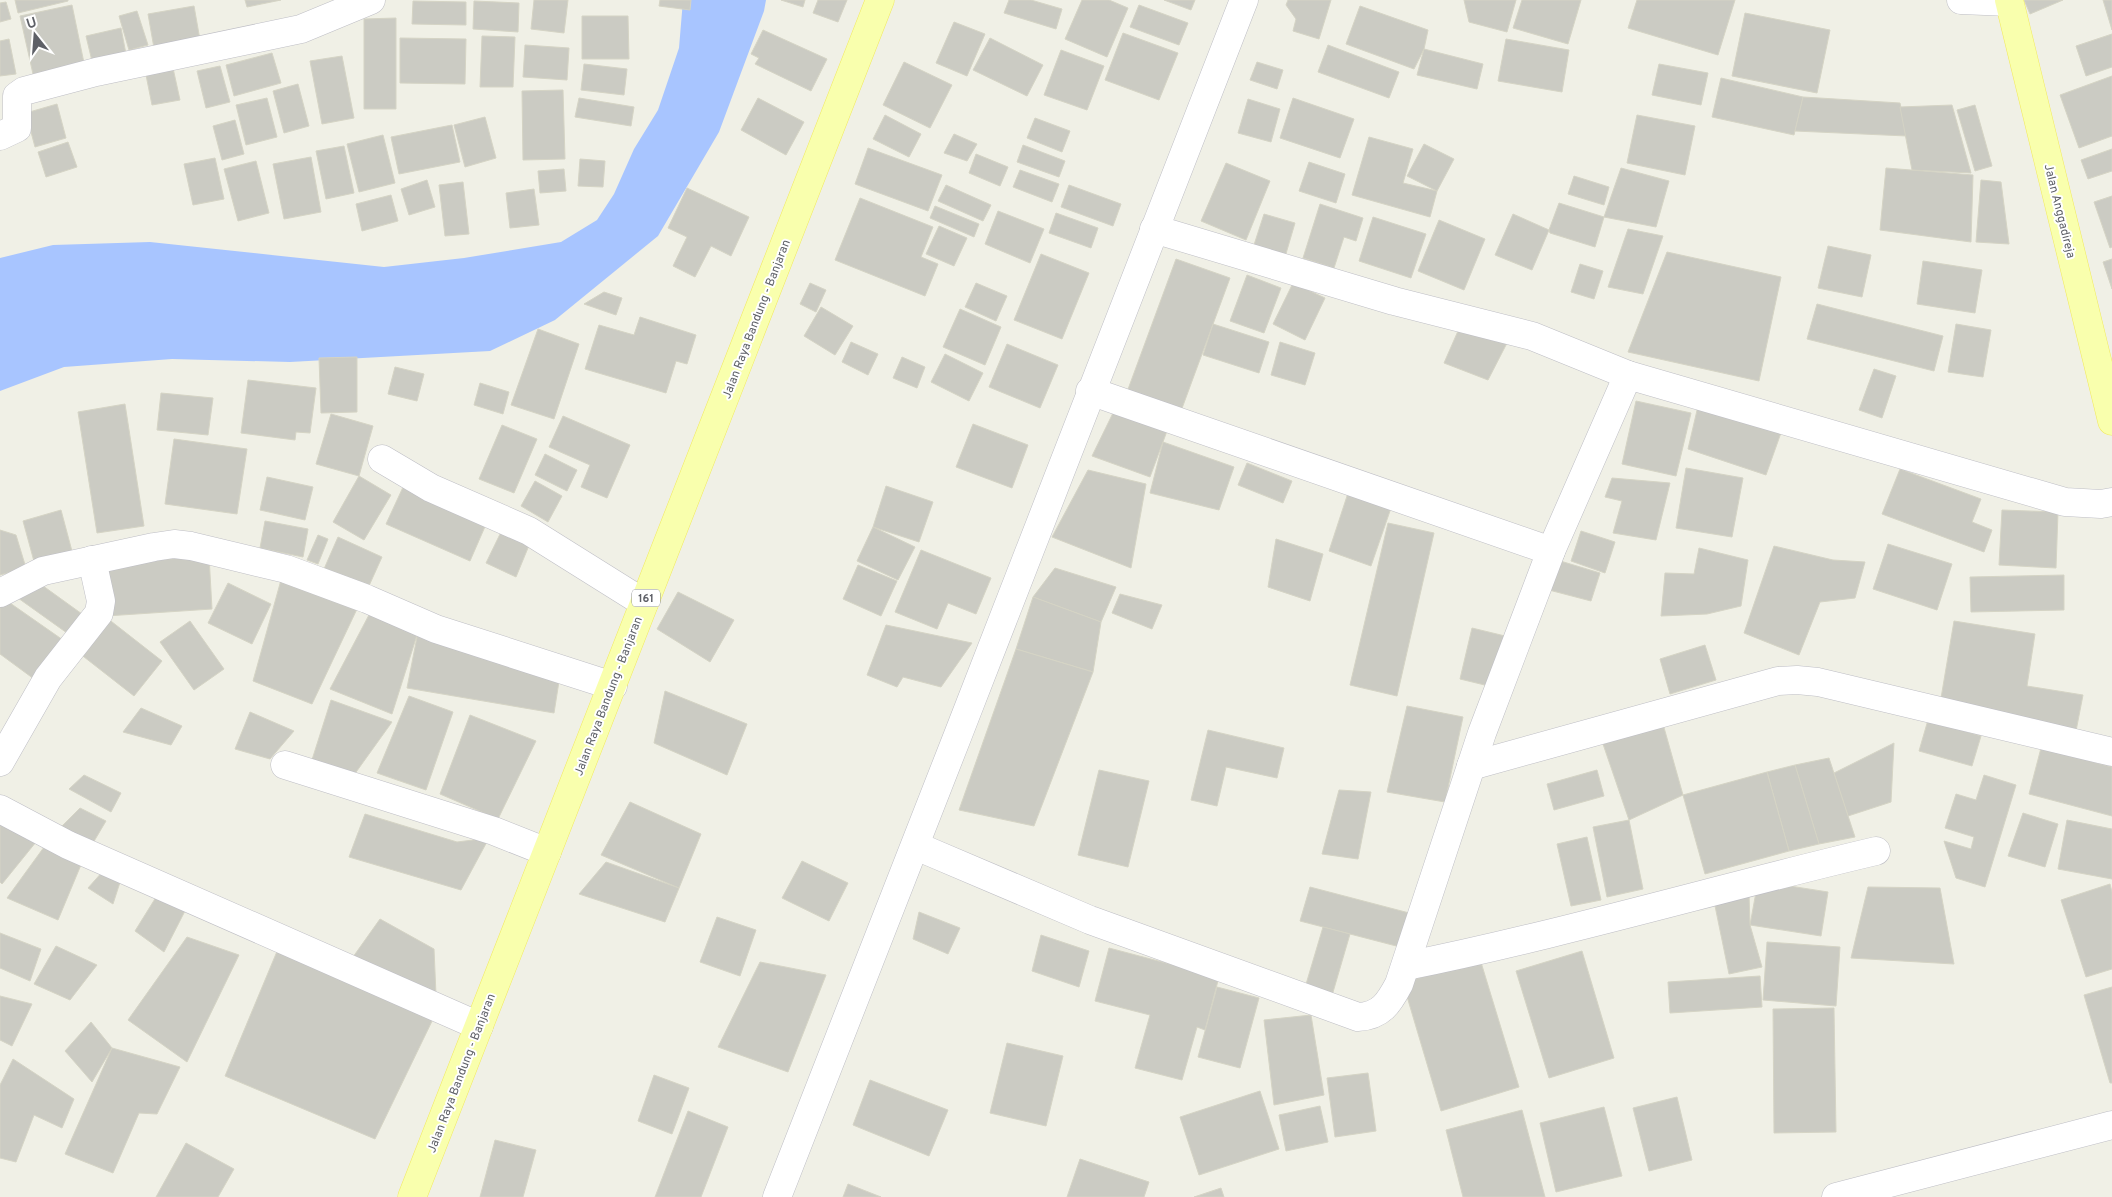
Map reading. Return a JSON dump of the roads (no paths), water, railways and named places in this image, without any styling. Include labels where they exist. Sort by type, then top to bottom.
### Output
[{"type":"main road","name":"Jalan Raya Bandung - Banjaran","points":[[412,1197],[880,0]]},
{"type":"main road","name":"Jalan Anggadireja","points":[[2009,1],[2112,421]]},
{"type":"street","points":[[0,136],[17,128],[17,96],[24,91],[96,72],[301,29],[371,0]]},
{"type":"street","points":[[777,1197],[916,846],[1090,391],[1244,0]]},
{"type":"street","points":[[1961,0],[2009,1]]},
{"type":"street","points":[[1154,229],[1394,301],[1532,336],[1628,375],[2065,502],[2101,504],[2112,502]]},
{"type":"street","points":[[916,846],[1090,920],[1358,1017],[1379,1012],[1389,1004],[1406,966],[1471,766],[1551,551],[1628,375]]},
{"type":"street","points":[[1090,391],[1551,551]]},
{"type":"street","points":[[382,459],[431,488],[529,531],[644,603]]},
{"type":"street","points":[[0,592],[43,571],[174,544],[191,546],[286,569],[367,599],[436,629],[613,686]]},
{"type":"street","points":[[0,762],[48,678],[99,613],[101,601],[92,560]]},
{"type":"street","points":[[1471,766],[1778,681],[1797,680],[1818,682],[2112,752]]},
{"type":"street","points":[[285,765],[494,831],[547,852]]},
{"type":"street","points":[[0,809],[68,845],[479,1026]]},
{"type":"street","points":[[1406,966],[1477,952],[1757,879],[1876,851]]},
{"type":"street","points":[[1836,1197],[2112,1126]]},
{"type":"water","points":[[683,0],[766,0],[764,11],[719,132],[658,236],[555,320],[490,351],[290,362],[172,359],[64,367],[0,391],[0,258],[53,245],[150,242],[384,267],[464,258],[561,242],[597,220],[614,194],[634,149],[658,110],[679,48]]}]
